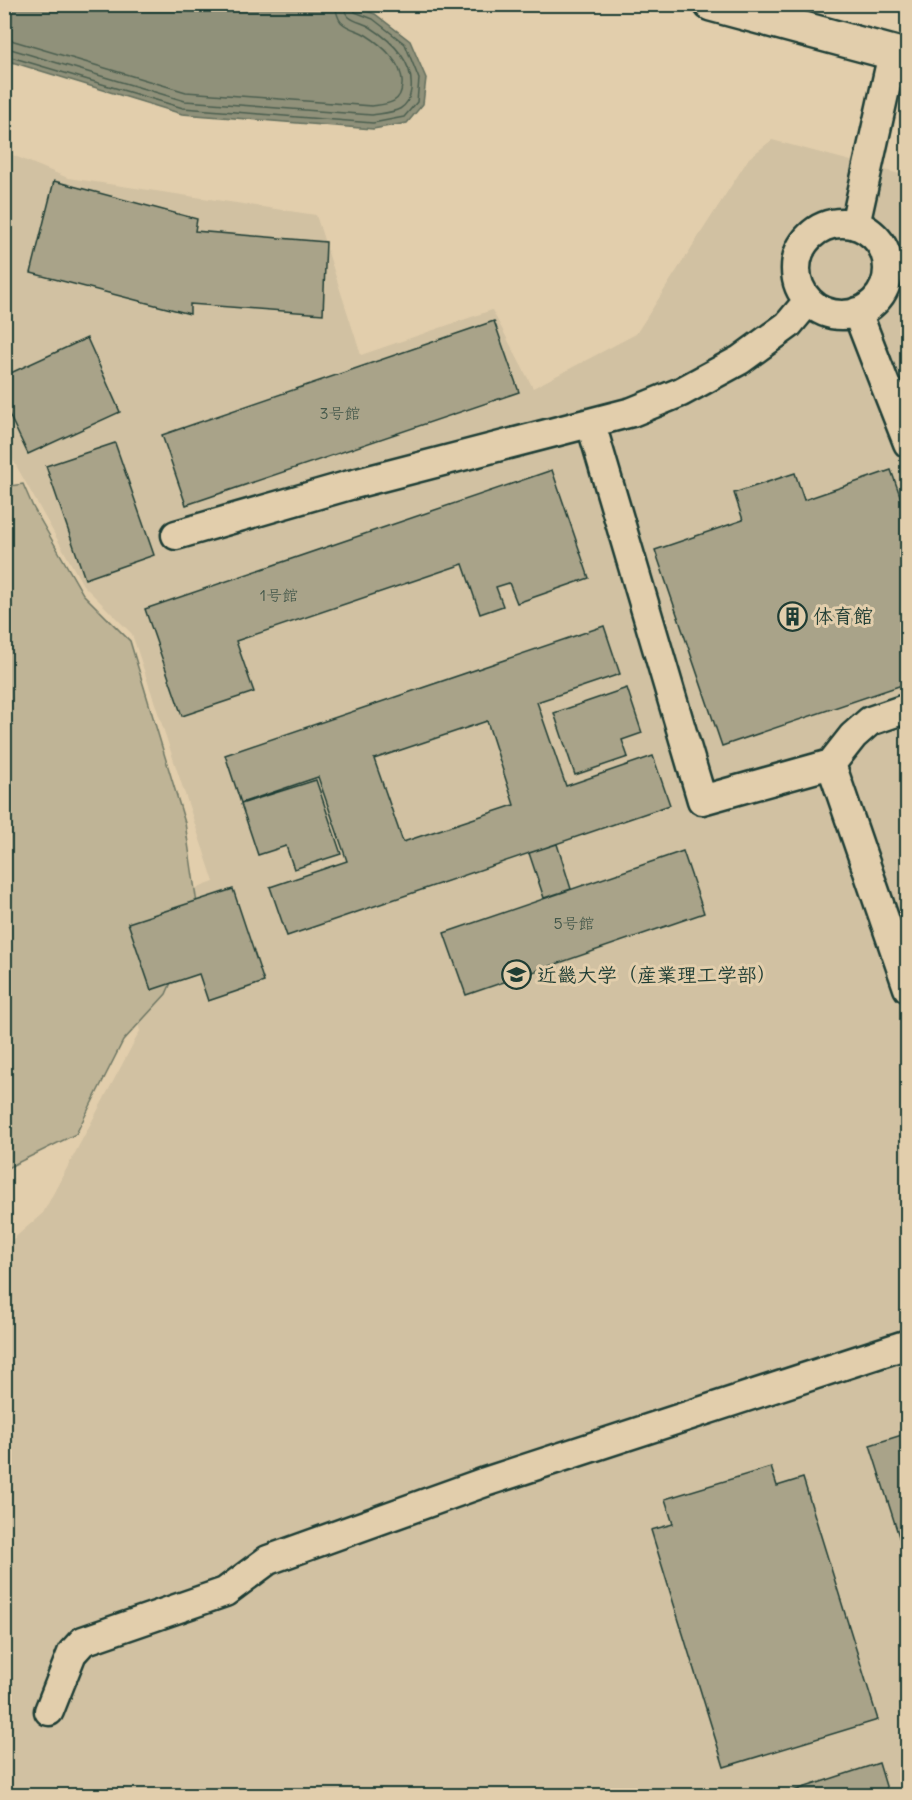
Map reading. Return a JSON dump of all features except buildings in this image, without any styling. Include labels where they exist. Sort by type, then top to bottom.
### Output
[{"type":"highway","points":[[711,4],[900,55]]},
{"type":"lane","points":[[855,225],[900,55]]},
{"type":"lane","points":[[855,225],[869,232],[880,244],[886,257],[888,273],[885,287],[876,300],[864,310],[850,315],[834,315],[820,310],[808,301],[800,288],[796,274],[797,259],[803,245],[813,234],[826,226],[855,225]]},
{"type":"lane","points":[[176,535],[350,485],[632,412],[681,392],[740,360],[788,325],[808,301]]},
{"type":"lane","points":[[857,312],[897,394],[908,443]]},
{"type":"lane","points":[[591,424],[702,800],[831,764],[853,736],[870,721],[908,708]]},
{"type":"lane","points":[[831,764],[908,988]]},
{"type":"lane","points":[[49,1711],[72,1653],[83,1641],[225,1592],[268,1560],[485,1482],[908,1344]]},
{"type":"shaded area","name":"近畿大学（産業理工学部）","points":[[772,140],[907,176],[907,1795],[5,1795],[4,1247],[43,1213],[140,1031],[109,918],[214,882],[132,634],[83,585],[13,460],[5,433],[5,152],[68,178],[316,215],[361,355],[492,310],[533,388],[636,334],[749,158]]},
{"type":"shaded area","points":[[23,484],[33,507],[83,594],[130,641],[185,823],[197,904],[190,940],[166,994],[123,1041],[76,1134],[5,1169],[4,487]]},
{"type":"water","points":[[4,5],[351,5],[375,14],[410,41],[426,78],[423,104],[407,123],[373,129],[182,114],[5,60]]},
{"type":"place","name":"体育館","points":[[792,616]]},
{"type":"place","name":"近畿大学（産業理工学部）","points":[[516,975]]}]
